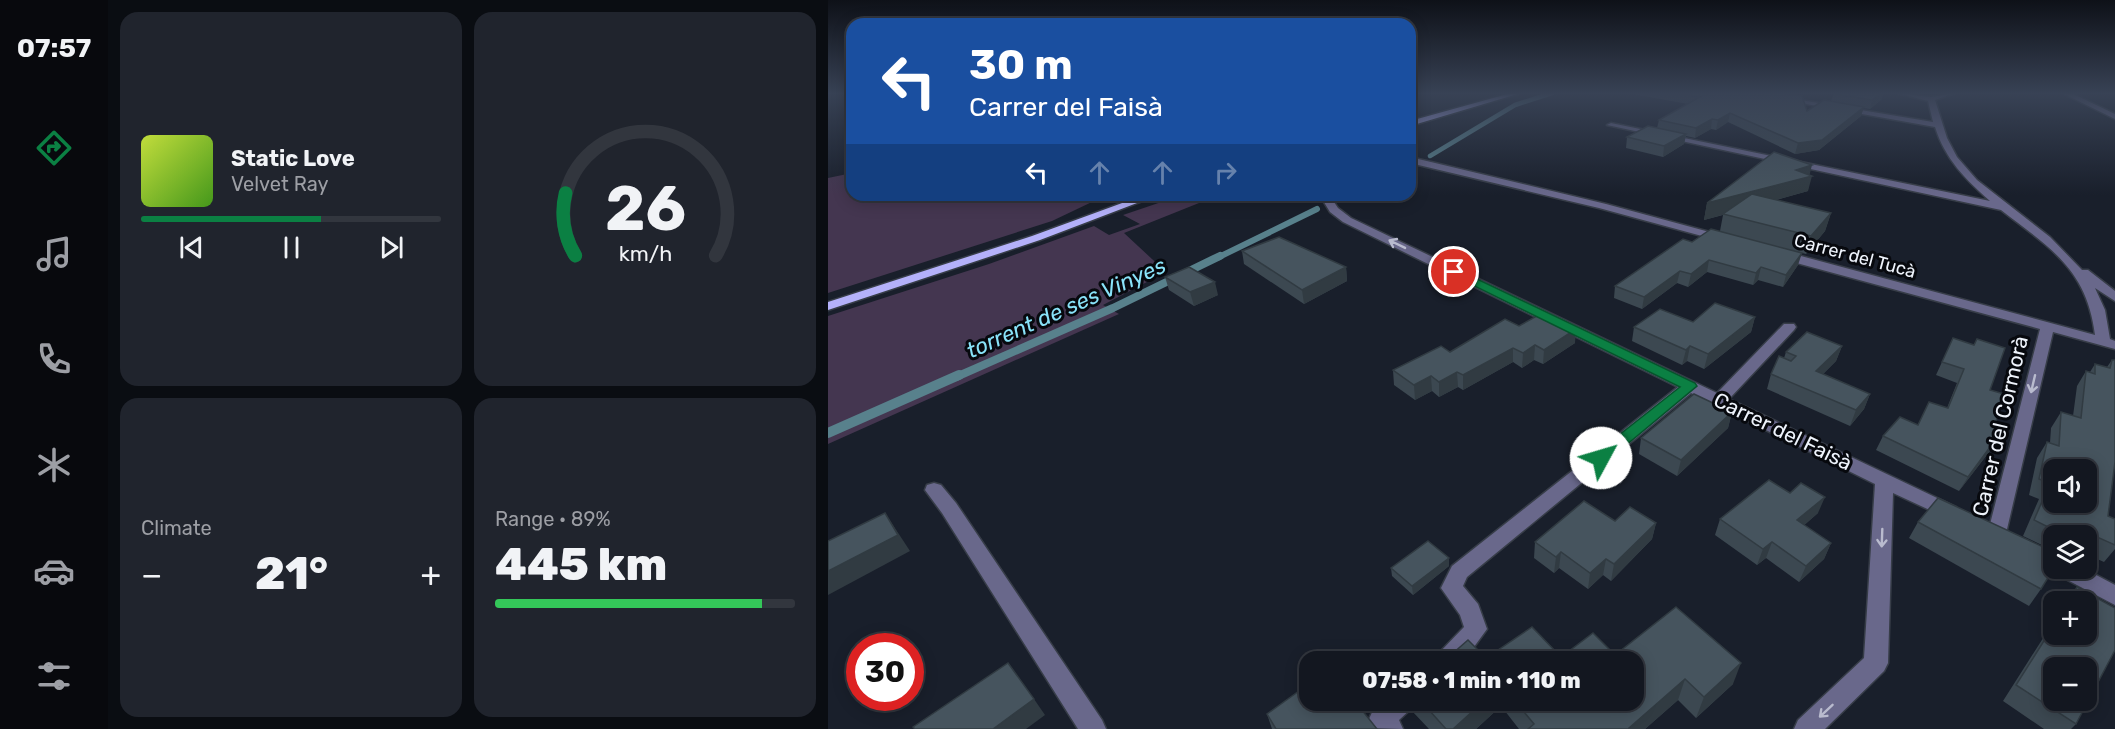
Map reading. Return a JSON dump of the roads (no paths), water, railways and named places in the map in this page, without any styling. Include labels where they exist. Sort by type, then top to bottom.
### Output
[{"type":"main road","points":[[828,306],[1036,238],[1137,201]]},
{"type":"street","points":[[1621,127],[2007,208]]},
{"type":"street","points":[[1938,127],[1954,159],[1971,178],[2115,297]]},
{"type":"street","points":[[1416,161],[1602,206],[1737,242]]},
{"type":"street","name":"Carrer del Faisà","points":[[1328,201],[1334,210],[1347,219],[2016,545]]},
{"type":"street","name":"Carrer del Tucà","points":[[1772,252],[2109,344]]},
{"type":"street","points":[[2074,265],[2091,290],[2109,344]]},
{"type":"street","points":[[1719,400],[1789,327]]},
{"type":"street","name":"Carrer del Cormorà","points":[[1997,536],[2047,327]]},
{"type":"street","points":[[1458,651],[1476,629],[1470,612],[1452,588],[1459,572],[1690,386]]},
{"type":"street","points":[[1807,729],[1876,663],[1884,480]]},
{"type":"street","points":[[934,490],[949,508],[1093,729]]},
{"type":"street","points":[[2083,579],[2115,596]]},
{"type":"street","points":[[1390,729],[1382,719],[1391,711]]},
{"type":"waterway","name":"torrent de ses Vinyes","points":[[1430,156],[1478,127]]},
{"type":"waterway","name":"torrent de ses Vinyes","points":[[1217,258],[1317,209]]},
{"type":"waterway","name":"torrent de ses Vinyes","points":[[956,377],[1113,308],[1220,256]]},
{"type":"waterway","name":"torrent de ses Vinyes","points":[[828,433],[959,375]]}]
